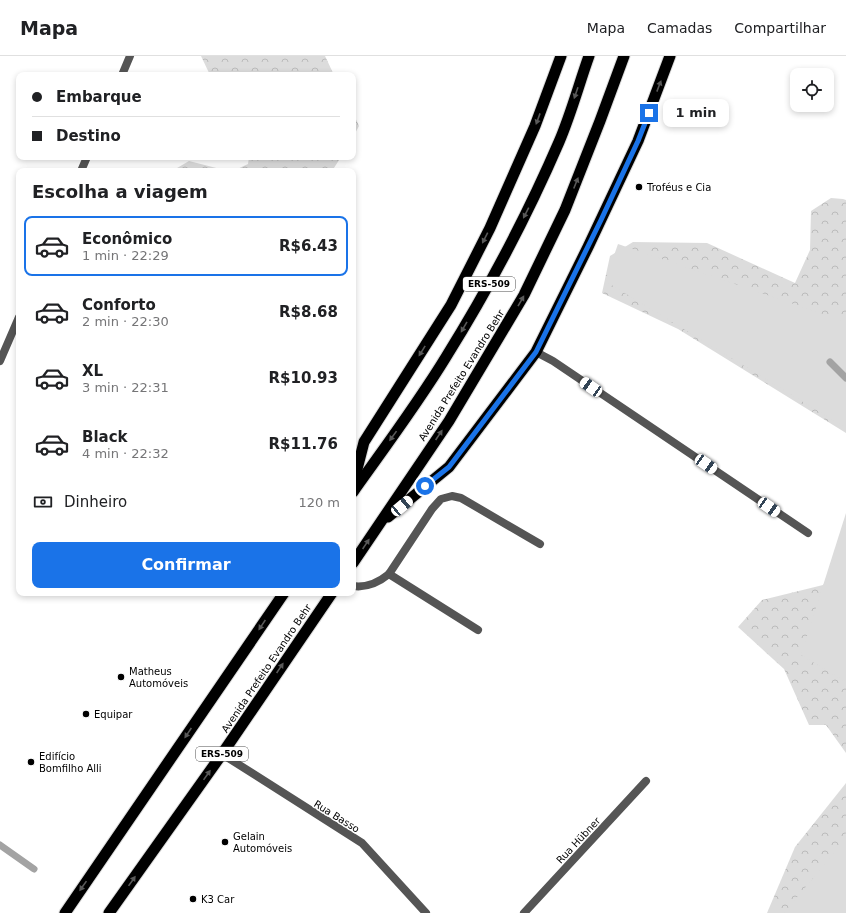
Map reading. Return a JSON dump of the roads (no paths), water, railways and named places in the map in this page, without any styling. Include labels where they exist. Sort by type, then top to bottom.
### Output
[{"type":"highway","name":"ERS-509","points":[[356,473],[364,442],[451,305],[490,228],[535,126],[561,56]]},
{"type":"highway","name":"ERS-509","points":[[356,488],[401,425],[446,357],[492,279],[535,195],[560,141],[589,56]]},
{"type":"highway","name":"Avenida Prefeito Evandro Behr","points":[[356,559],[449,421],[524,295],[565,210],[600,122],[624,56]]},
{"type":"highway","name":"ERS-509","points":[[378,526],[449,467],[536,352],[638,141],[670,56]]},
{"type":"highway","name":"ERS-509","points":[[65,913],[282,596]]},
{"type":"highway","name":"Avenida Prefeito Evandro Behr","points":[[109,913],[222,754],[330,596]]},
{"type":"street","points":[[123,72],[130,56]]},
{"type":"street","points":[[0,361],[16,324]]},
{"type":"street","points":[[536,352],[553,361],[808,533]]},
{"type":"street","points":[[356,586],[368,586],[389,574],[432,509],[441,499],[452,496],[461,498],[540,544]]},
{"type":"street","points":[[389,574],[478,630]]},
{"type":"street","name":"Rua Basso","points":[[222,754],[362,843],[426,913]]},
{"type":"street","name":"Rua Hübner","points":[[524,913],[646,781]]},
{"type":"waterway","points":[[830,362],[846,378]]},
{"type":"waterway","points":[[0,845],[34,869]]},
{"type":"place","name":"Troféus e Cia","points":[[639,187]]},
{"type":"place","name":"Matheus Automóveis","points":[[121,677]]},
{"type":"place","name":"Equipar","points":[[86,714]]},
{"type":"place","name":"Edifício Bomfilho Alli","points":[[31,762]]},
{"type":"place","name":"Gelain Automóveis","points":[[225,842]]},
{"type":"place","name":"K3 Car","points":[[193,899]]}]
